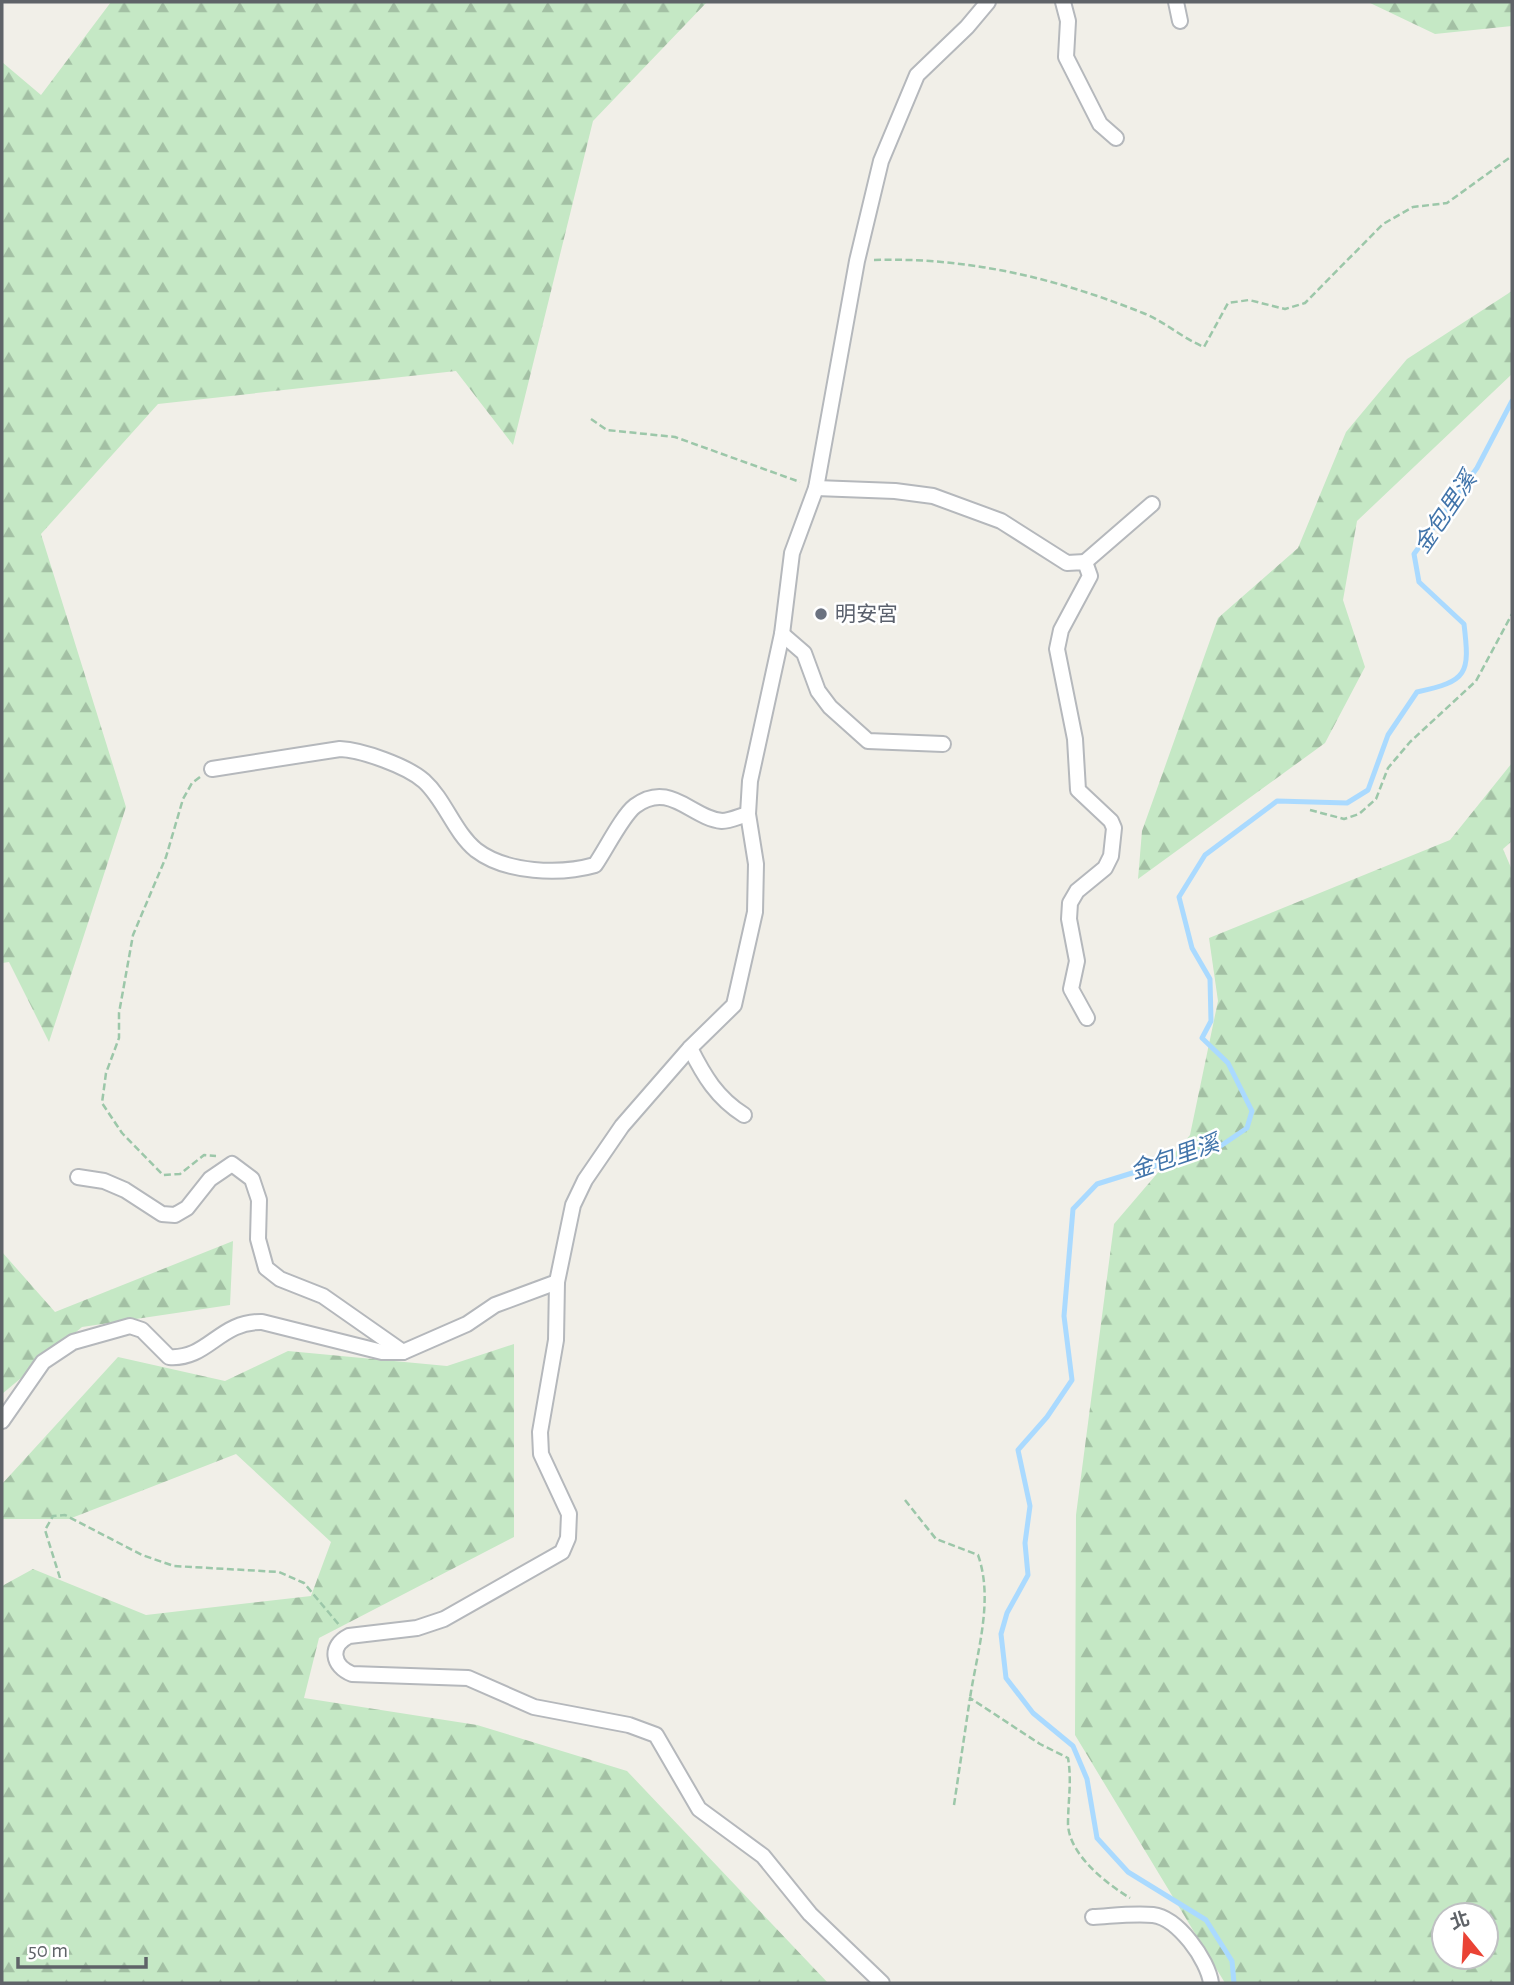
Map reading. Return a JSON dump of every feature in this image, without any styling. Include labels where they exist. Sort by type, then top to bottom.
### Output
[{"type":"street","points":[[883,1983],[810,1914],[763,1856],[699,1809],[656,1735],[629,1725],[534,1707],[468,1678],[352,1674],[343,1670],[336,1662],[335,1651],[339,1641],[349,1636],[417,1628],[444,1619],[562,1552],[568,1538],[569,1514],[541,1454],[540,1443],[556,1340],[557,1282],[573,1205],[585,1180],[622,1126],[690,1048],[734,1005],[755,912],[756,864],[748,814],[751,781],[782,634],[792,554],[816,488],[857,261],[881,161],[917,75],[967,27],[988,2]]},
{"type":"street","points":[[1062,2],[1068,21],[1066,57],[1100,124],[1116,138]]},
{"type":"street","points":[[1176,2],[1180,21]]},
{"type":"street","points":[[816,488],[895,491],[933,496],[1001,522],[1066,563],[1085,562],[1152,504]]},
{"type":"street","points":[[1085,562],[1090,576],[1061,630],[1057,649],[1075,739],[1078,790],[1111,821],[1114,828],[1111,856],[1105,868],[1077,891],[1070,903],[1069,919],[1077,961],[1071,989],[1087,1018]]},
{"type":"street","points":[[782,634],[804,653],[818,691],[830,707],[868,741],[943,744]]},
{"type":"street","points":[[212,769],[340,749],[356,750],[425,782],[477,850],[491,858],[539,872],[570,872],[595,865],[634,807],[654,798],[676,799],[708,818],[724,821],[748,814]]},
{"type":"street","points":[[690,1048],[707,1082],[729,1105],[744,1115]]},
{"type":"street","points":[[78,1177],[104,1181],[125,1190],[162,1214],[175,1215],[187,1208],[210,1179],[232,1164],[252,1179],[260,1200],[258,1239],[266,1268],[280,1279],[323,1296],[403,1352]]},
{"type":"street","points":[[2,1421],[43,1362],[73,1342],[120,1327],[142,1330],[169,1357],[195,1354],[225,1331],[245,1321],[262,1322],[382,1352],[403,1352],[467,1324],[495,1305],[557,1282]]},
{"type":"street","points":[[1093,1917],[1156,1915],[1187,1935],[1201,1956],[1211,1983]]},
{"type":"path","points":[[857,261],[925,259],[962,262],[1081,289],[1146,314],[1204,347],[1228,303],[1249,300],[1285,309],[1305,303],[1382,224],[1413,206],[1447,203],[1512,156]]},
{"type":"path","points":[[591,419],[607,430],[675,437],[816,488]]},
{"type":"path","points":[[1310,810],[1344,819],[1359,814],[1376,799],[1388,768],[1410,742],[1476,681],[1512,614]]},
{"type":"path","points":[[212,769],[191,783],[183,799],[166,857],[133,935],[119,1013],[119,1038],[106,1073],[102,1103],[122,1133],[163,1175],[180,1174],[204,1155],[217,1156],[232,1164]]},
{"type":"path","points":[[905,1500],[936,1539],[978,1555],[985,1575],[985,1596],[954,1805]]},
{"type":"path","points":[[60,1578],[45,1530],[53,1516],[65,1515],[142,1555],[174,1566],[279,1572],[304,1583],[349,1636]]},
{"type":"path","points":[[970,1698],[1040,1744],[1068,1758],[1072,1779],[1068,1828],[1078,1850],[1107,1884],[1156,1915]]},
{"type":"green space","points":[[111,2],[707,2],[593,121],[513,445],[456,371],[158,404],[41,534],[126,807],[49,1042],[9,962],[2,963],[2,62],[41,95]]},
{"type":"green space","points":[[1368,2],[1512,2],[1512,26],[1435,34]]},
{"type":"green space","points":[[1512,291],[1512,374],[1357,521],[1343,600],[1365,667],[1325,743],[1138,879],[1142,831],[1218,618],[1298,548],[1346,432],[1407,359]]},
{"type":"green space","points":[[1512,763],[1512,841],[1503,849],[1512,870],[1512,1983],[1225,1983],[1075,1735],[1076,1515],[1114,1224],[1190,1135],[1218,1001],[1209,938],[1450,840]]},
{"type":"green space","points":[[233,1241],[230,1305],[82,1327],[2,1394],[2,1252],[55,1312]]},
{"type":"green space","points":[[514,1344],[514,1537],[319,1638],[304,1698],[477,1725],[627,1771],[828,1983],[2,1983],[2,1586],[33,1569],[146,1615],[311,1596],[331,1542],[236,1454],[69,1519],[2,1519],[2,1484],[118,1357],[225,1381],[288,1351],[447,1366]]},
{"type":"waterway","name":"金包里溪","points":[[1234,1983],[1232,1961],[1206,1920],[1128,1872],[1097,1838],[1087,1779],[1073,1746],[1033,1713],[1006,1678],[1001,1634],[1007,1613],[1028,1575],[1025,1543],[1030,1506],[1018,1450],[1047,1417],[1072,1380],[1064,1316],[1073,1209],[1097,1184],[1222,1145],[1247,1128],[1252,1111],[1228,1063],[1202,1038],[1211,1021],[1210,979],[1192,948],[1179,897],[1205,855],[1277,801],[1347,803],[1368,790],[1388,735],[1417,692],[1447,684],[1462,673],[1466,654],[1464,624],[1419,582],[1414,554],[1477,468],[1512,401]]},
{"type":"place","name":"明安宮","points":[[821,614]]}]
